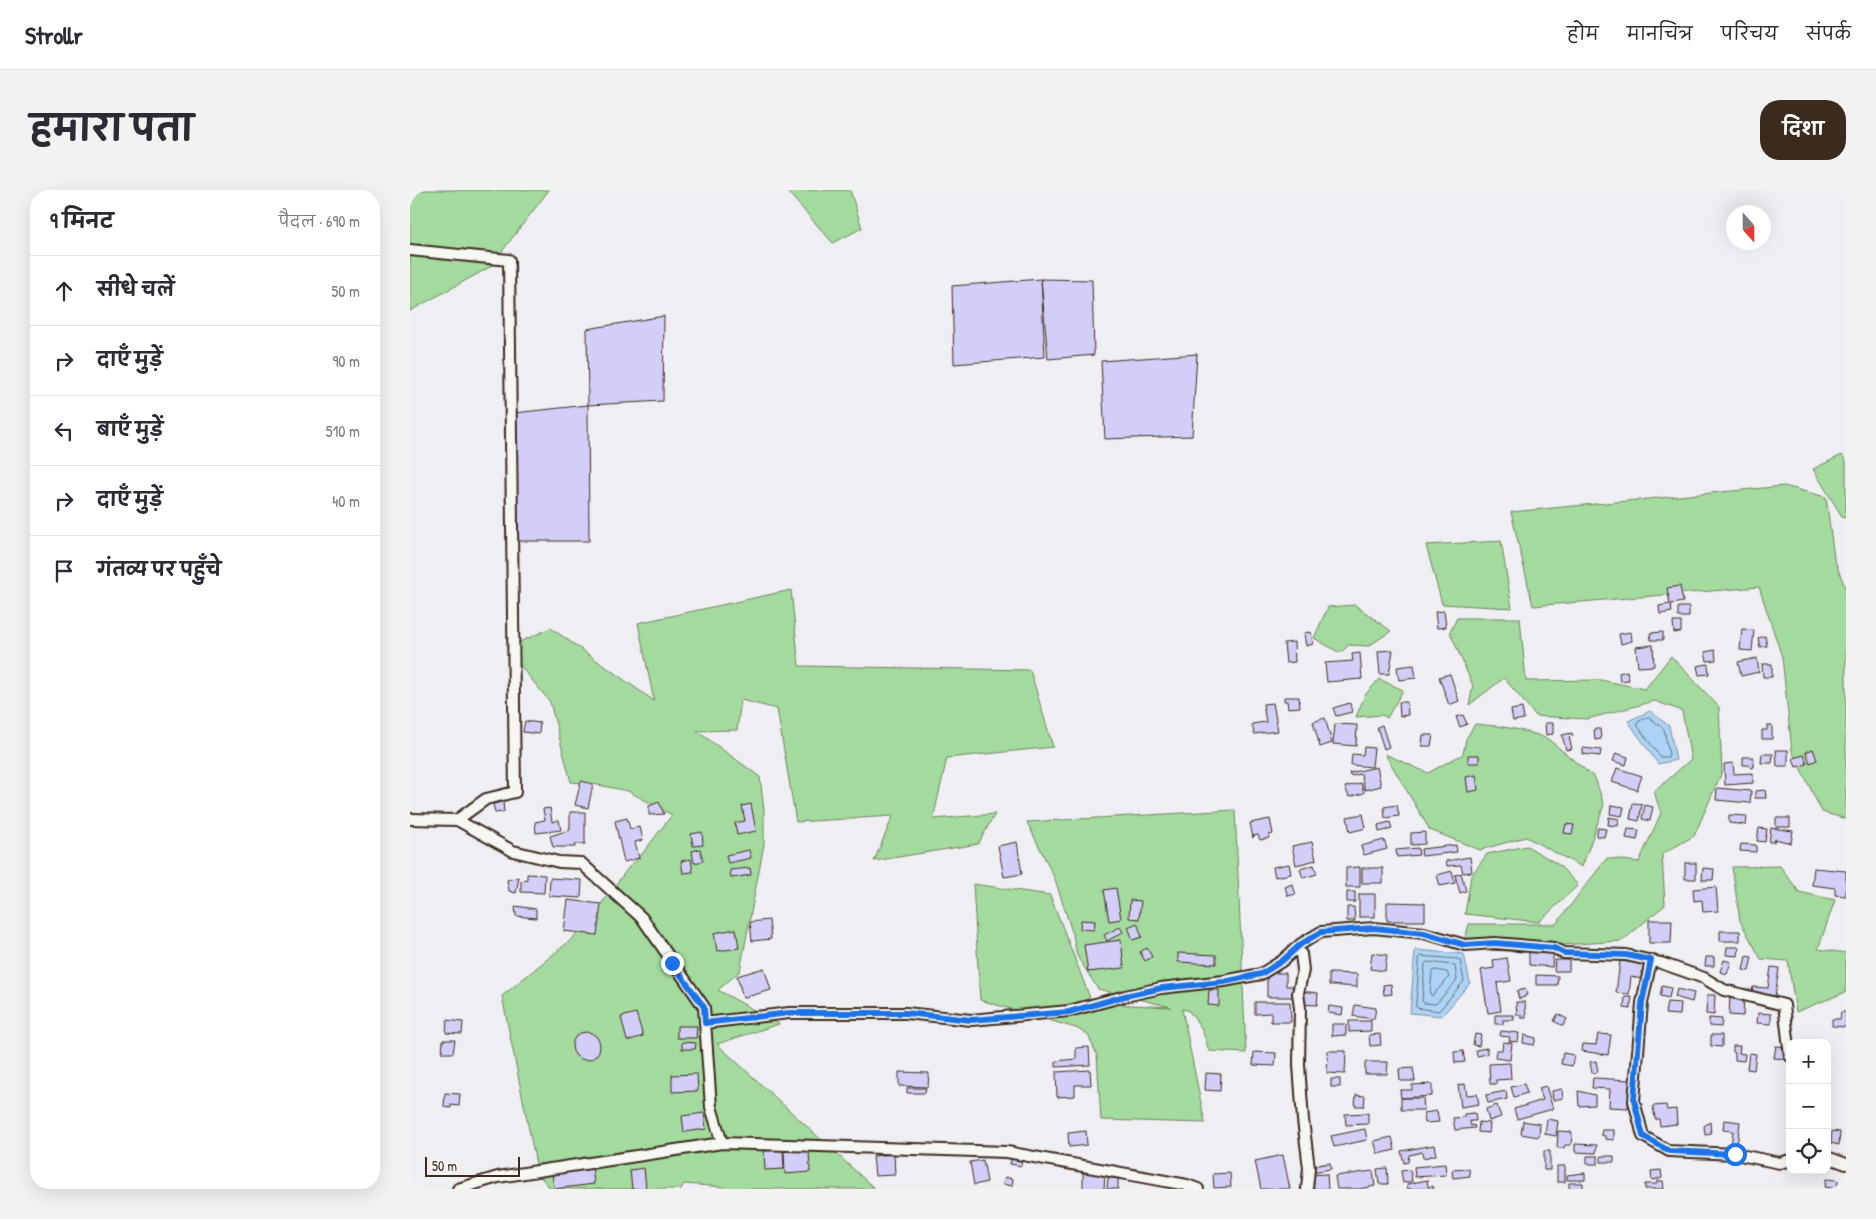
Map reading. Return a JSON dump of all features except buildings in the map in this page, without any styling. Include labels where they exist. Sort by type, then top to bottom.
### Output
[{"type":"street","points":[[410,250],[509,260],[515,792],[486,799],[458,820]]},
{"type":"street","points":[[410,819],[458,820],[513,851],[559,862],[581,863],[642,918],[704,1007],[711,1107],[722,1143]]},
{"type":"street","points":[[705,1023],[789,1013],[906,1013],[971,1020],[1069,1012],[1162,988],[1224,982],[1261,974],[1282,961],[1301,944],[1321,932],[1374,928],[1424,933],[1465,945],[1495,943],[1554,948],[1564,953],[1626,955],[1651,960],[1704,978],[1724,990],[1784,1005],[1788,1039]]},
{"type":"street","points":[[1295,950],[1301,954],[1303,970],[1298,993],[1300,1008],[1300,1074],[1309,1168],[1307,1189]]},
{"type":"street","points":[[1651,960],[1642,1003],[1634,1100],[1643,1136],[1669,1151],[1735,1154],[1780,1163],[1786,1161]]},
{"type":"street","points":[[458,1189],[498,1177],[722,1143],[1007,1152],[1187,1185],[1198,1189]]},
{"type":"street","points":[[1831,1158],[1846,1164]]},
{"type":"green space","points":[[414,190],[549,190],[490,267],[410,311],[410,191],[413,193]]},
{"type":"green space","points":[[786,190],[850,190],[862,228],[833,243]]},
{"type":"green space","points":[[1842,455],[1846,461],[1846,517],[1843,518],[1813,469]]},
{"type":"green space","points":[[1784,486],[1826,497],[1834,558],[1846,590],[1846,819],[1822,812],[1792,751],[1782,657],[1759,587],[1533,606],[1511,512]]},
{"type":"green space","points":[[1501,541],[1512,608],[1442,604],[1426,545]]},
{"type":"green space","points":[[791,590],[799,666],[1030,670],[1053,747],[947,758],[933,819],[995,814],[978,844],[874,861],[893,816],[796,822],[777,709],[741,700],[737,730],[697,731],[760,777],[764,811],[764,844],[740,971],[718,990],[779,1024],[717,1044],[875,1189],[725,1189],[724,1187],[684,1184],[681,1189],[551,1189],[538,1174],[502,996],[572,939],[672,815],[628,791],[571,782],[550,702],[506,648],[551,628],[654,701],[638,623]]},
{"type":"green space","points":[[1355,605],[1391,631],[1369,646],[1349,645],[1340,653],[1314,638],[1328,607]]},
{"type":"green space","points":[[1457,618],[1520,618],[1526,681],[1601,680],[1645,689],[1671,656],[1719,707],[1722,772],[1694,836],[1662,854],[1665,905],[1622,941],[1546,946],[1465,939],[1469,924],[1556,924],[1607,858],[1639,862],[1661,813],[1654,792],[1691,759],[1682,711],[1655,701],[1587,719],[1536,716],[1504,678],[1469,705],[1473,686],[1450,632]]},
{"type":"green space","points":[[1379,679],[1403,690],[1387,718],[1382,715],[1356,717],[1365,695]]},
{"type":"green space","points":[[1475,724],[1512,728],[1548,739],[1595,778],[1604,805],[1582,867],[1526,837],[1480,850],[1430,830],[1385,754],[1428,773],[1463,754],[1466,739]]},
{"type":"green space","points":[[1235,810],[1246,1053],[1209,1051],[1202,1029],[1189,1011],[1182,1009],[1205,1123],[1101,1120],[1097,1055],[1088,1035],[1076,1028],[980,1000],[973,884],[1050,895],[1092,1003],[1171,1007],[1098,989],[1077,956],[1073,935],[1055,879],[1027,822]]},
{"type":"green space","points":[[1527,846],[1559,865],[1578,885],[1539,922],[1465,914],[1471,876],[1487,854]]},
{"type":"green space","points":[[1780,866],[1799,892],[1835,900],[1818,949],[1846,953],[1846,992],[1796,1012],[1788,961],[1761,959],[1740,921],[1732,867]]},
{"type":"water","points":[[1650,711],[1669,726],[1676,760],[1658,764],[1628,721]]},
{"type":"water","points":[[1415,950],[1464,954],[1470,983],[1442,1016],[1410,1013]]},
{"type":"route","points":[[672,963],[704,1007],[705,1023],[789,1013],[906,1013],[971,1020],[1069,1012],[1162,988],[1224,982],[1261,974],[1282,961],[1301,944],[1321,932],[1374,928],[1424,933],[1465,945],[1495,943],[1554,948],[1564,953],[1626,955],[1651,960],[1642,1003],[1634,1100],[1643,1136],[1669,1151],[1735,1154]]}]
